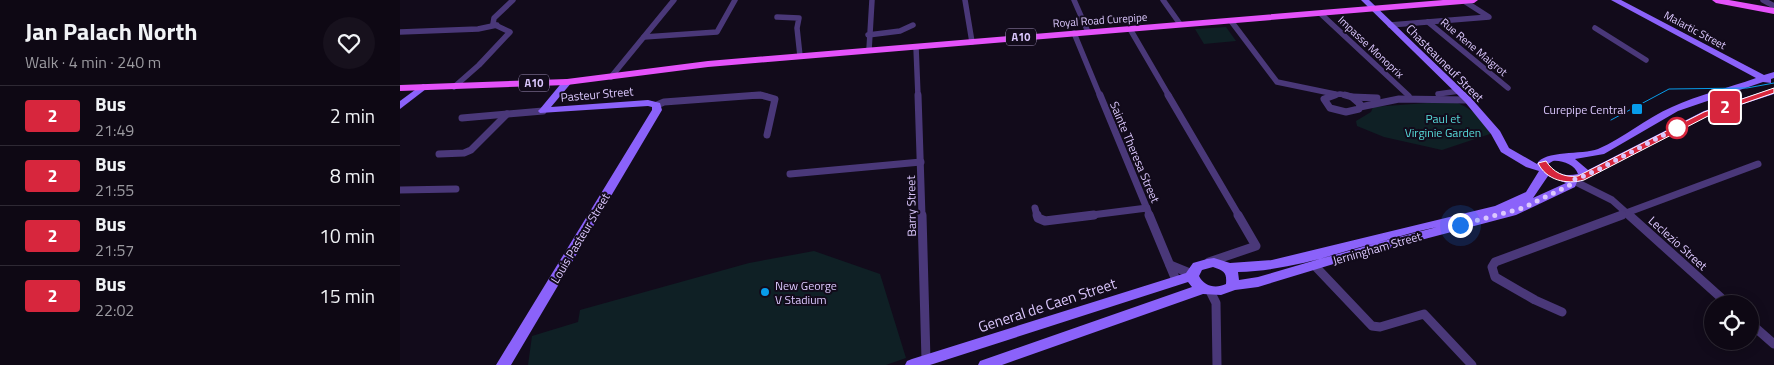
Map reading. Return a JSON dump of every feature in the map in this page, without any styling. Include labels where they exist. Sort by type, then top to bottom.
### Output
[{"type":"main road","name":"Royal Road Curepipe","points":[[611,77],[668,68],[800,56],[1474,0]]},
{"type":"main road","points":[[1716,0],[1774,11]]},
{"type":"main road","name":"A10","points":[[400,88],[567,82],[611,77]]},
{"type":"street","points":[[454,87],[479,65],[510,32],[493,24],[494,18],[513,0]]},
{"type":"street","points":[[611,77],[674,0]]},
{"type":"street","points":[[644,37],[717,32],[735,0]]},
{"type":"street","points":[[869,50],[868,35],[872,0]]},
{"type":"street","points":[[966,0],[972,42]]},
{"type":"street","points":[[1074,0],[1088,32]]},
{"type":"street","points":[[1163,0],[1180,24]]},
{"type":"street","name":"Chasteauneuf Street","points":[[1365,0],[1459,90],[1496,133],[1505,150],[1530,166],[1545,165],[1558,177],[1572,180]]},
{"type":"street","name":"Malartic Street","points":[[1615,0],[1771,79]]},
{"type":"street","points":[[1763,0],[1774,6]]},
{"type":"street","points":[[1390,26],[1489,17],[1464,1]]},
{"type":"street","name":"Impasse Monoprix","points":[[1321,14],[1409,96]]},
{"type":"street","points":[[777,17],[799,18],[797,28],[800,56]]},
{"type":"street","points":[[1231,21],[1277,82],[1309,90],[1365,99],[1452,93],[1459,90]]},
{"type":"street","name":"Rue Rene Maigrot","points":[[1428,22],[1508,88]]},
{"type":"street","points":[[400,32],[478,29],[497,25]]},
{"type":"street","points":[[868,35],[900,31],[913,25]]},
{"type":"street","points":[[1595,28],[1646,60]]},
{"type":"street","points":[[1130,29],[1256,246],[1206,262],[1195,267],[1192,275]]},
{"type":"street","name":"Sainte Theresa Street","points":[[1074,33],[1176,280]]},
{"type":"street","name":"Barry Street","points":[[916,47],[921,162],[920,363]]},
{"type":"street","points":[[1545,165],[1551,158],[1600,152],[1675,109],[1771,79]]},
{"type":"street","name":"Pasteur Street","points":[[543,111],[567,82]]},
{"type":"street","points":[[400,106],[423,87]]},
{"type":"street","points":[[1309,90],[1324,100],[1329,108],[1340,112],[1351,112],[1375,102],[1441,98],[1468,100]]},
{"type":"street","points":[[1562,158],[1578,165],[1584,175],[1707,114],[1774,91]]},
{"type":"street","points":[[1324,100],[1335,94]]},
{"type":"street","points":[[657,107],[674,101],[769,96],[776,99],[767,135]]},
{"type":"street","points":[[1352,97],[1359,102],[1360,107]]},
{"type":"street","name":"Pasteur Street","points":[[543,111],[648,103],[657,107]]},
{"type":"street","name":"Louis Pasteur Street","points":[[503,365],[657,107]]},
{"type":"street","points":[[462,118],[543,111]]},
{"type":"street","points":[[440,154],[464,153],[471,150],[507,114]]},
{"type":"street","points":[[790,174],[921,162]]},
{"type":"street","points":[[1562,312],[1535,300],[1495,277],[1492,267],[1496,262],[1758,164]]},
{"type":"street","name":"Jerningham Street","points":[[1228,268],[1274,265],[1349,244],[1487,211],[1526,197],[1536,188],[1545,165]]},
{"type":"street","name":"Jerningham Street","points":[[1228,288],[1258,282],[1357,252],[1512,212],[1570,185],[1572,180],[1584,175]]},
{"type":"street","name":"Leclezio Street","points":[[1572,180],[1612,200],[1718,295]]},
{"type":"street","points":[[400,190],[456,189]]},
{"type":"street","points":[[1035,208],[1038,218],[1045,221],[1147,208]]},
{"type":"street","points":[[985,365],[1228,288],[1234,280],[1233,274],[1228,268],[1214,262],[1206,262]]},
{"type":"street","points":[[1170,266],[1192,275],[1196,284],[1209,294],[1217,365]]},
{"type":"street","points":[[1314,266],[1375,327],[1424,314],[1472,365]]},
{"type":"street","name":"General de Caen Street","points":[[920,363],[1084,312],[1192,275]]},
{"type":"street","points":[[1759,330],[1773,342]]},
{"type":"green space","points":[[1226,27],[1236,41],[1204,44],[1195,29]]},
{"type":"green space","name":"Paul et Virginie Garden","points":[[1453,101],[1476,114],[1493,133],[1442,150],[1384,137],[1357,126],[1356,121],[1371,112],[1373,107]]},
{"type":"green space","name":"New George V Stadium","points":[[814,251],[880,274],[906,358],[886,365],[528,365],[532,336],[578,322],[580,310],[749,263]]},
{"type":"tram line","points":[[1611,120],[1669,89],[1747,88],[1774,83]]},
{"type":"bus line","name":"2","points":[[1542,163],[1546,170],[1558,177],[1572,180],[1580,178],[1707,114],[1742,100],[1774,91]]},
{"type":"place","name":"Curepipe Central","points":[[1637,109]]},
{"type":"place","name":"New George V Stadium","points":[[765,292]]},
{"type":"route","points":[[1460,225],[1512,212],[1550,196],[1570,185],[1572,180],[1583,177],[1677,128]]}]
